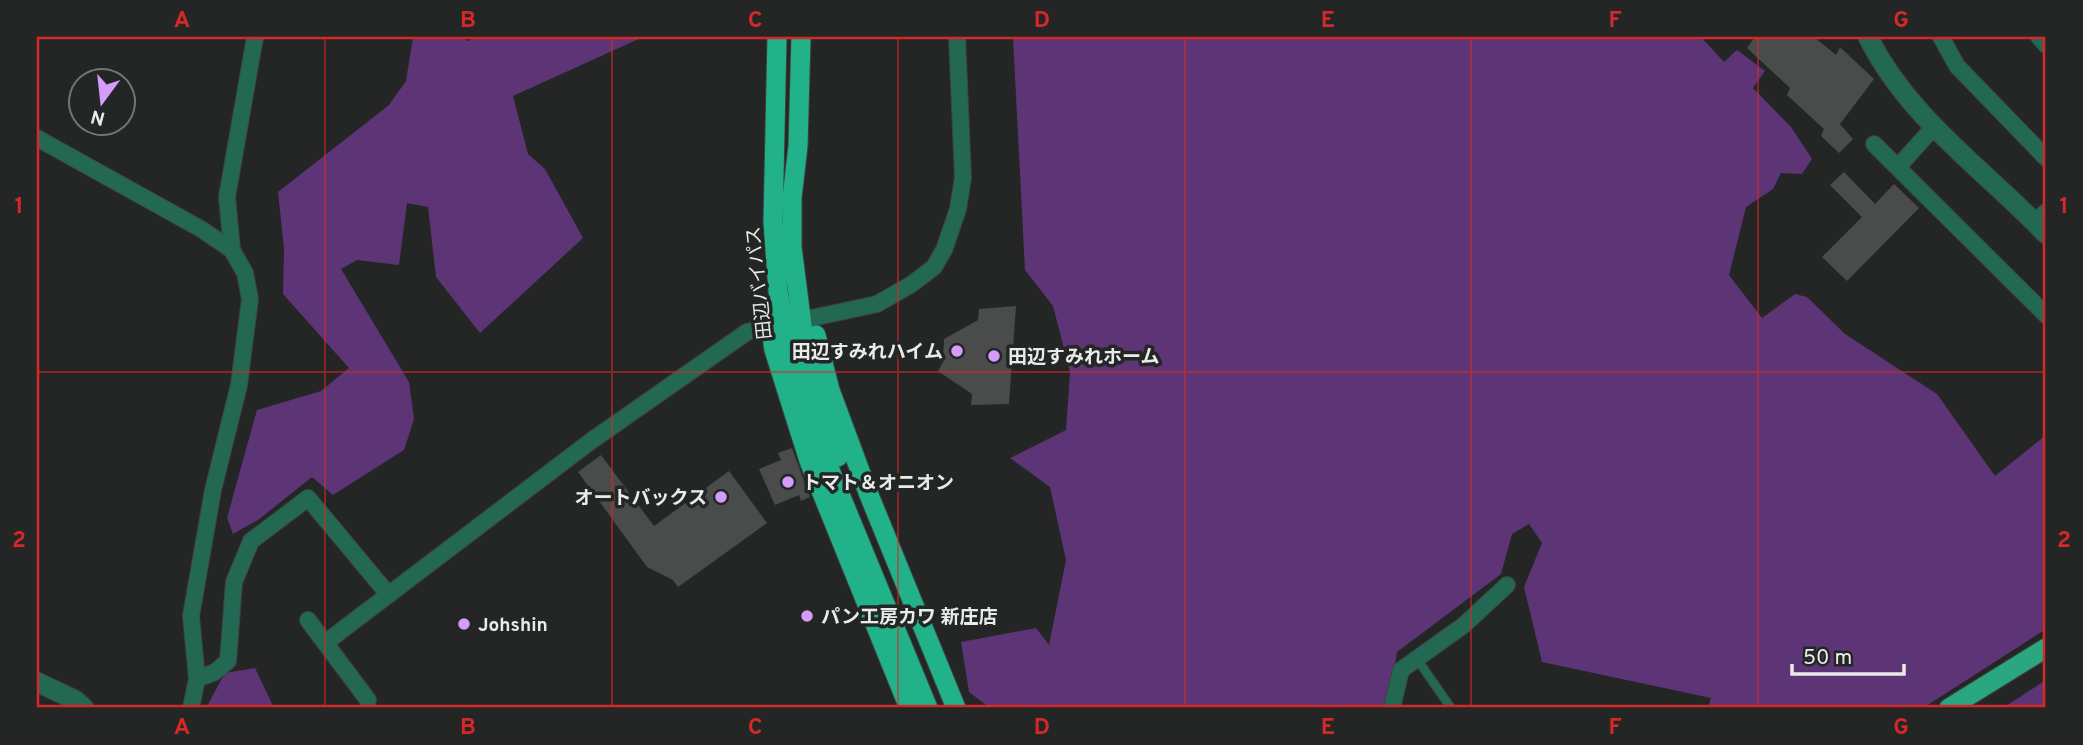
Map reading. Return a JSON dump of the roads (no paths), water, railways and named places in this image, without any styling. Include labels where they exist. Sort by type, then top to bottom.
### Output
[{"type":"highway","points":[[776,37],[774,117],[764,222],[791,322],[783,383],[809,461],[909,708]]},
{"type":"highway","name":"田辺バイパス","points":[[802,37],[798,146],[792,210],[791,322],[915,665],[928,708]]},
{"type":"highway","points":[[791,322],[817,345],[840,416],[956,708]]},
{"type":"highway","name":"田辺バイパス","points":[[915,665],[938,708]]},
{"type":"main road","points":[[1949,708],[2046,648]]},
{"type":"street","points":[[191,708],[197,679],[191,615],[195,583],[213,490],[239,385],[250,299],[245,273],[232,250],[227,197],[255,37]]},
{"type":"street","points":[[325,643],[591,441],[747,332],[877,304],[912,284],[934,267],[944,250],[958,209],[963,177],[964,136],[957,37]]},
{"type":"street","points":[[1868,37],[1907,99],[1933,128],[2043,223]]},
{"type":"street","points":[[1941,37],[1957,66],[2045,153]]},
{"type":"street","points":[[2039,37],[2046,45]]},
{"type":"street","points":[[1898,167],[1933,128]]},
{"type":"street","points":[[37,138],[201,229],[232,250]]},
{"type":"street","points":[[1874,144],[2046,315]]},
{"type":"street","points":[[197,679],[215,672],[228,662],[234,582],[251,541],[307,498],[388,594]]},
{"type":"street","points":[[1392,708],[1401,670],[1464,625],[1507,584]]},
{"type":"street","points":[[308,620],[368,700]]},
{"type":"street","points":[[37,682],[75,700],[84,708]]},
{"type":"lane","points":[[1416,657],[1451,708]]},
{"type":"place","name":"田辺すみれハイム","points":[[957,351]]},
{"type":"place","name":"田辺すみれホーム","points":[[994,356]]},
{"type":"place","name":"トマト＆オニオン","points":[[788,482]]},
{"type":"place","name":"オートバックス","points":[[721,497]]},
{"type":"place","name":"パン工房カワ 新庄店","points":[[807,616]]},
{"type":"place","name":"Johshin","points":[[464,624]]}]
